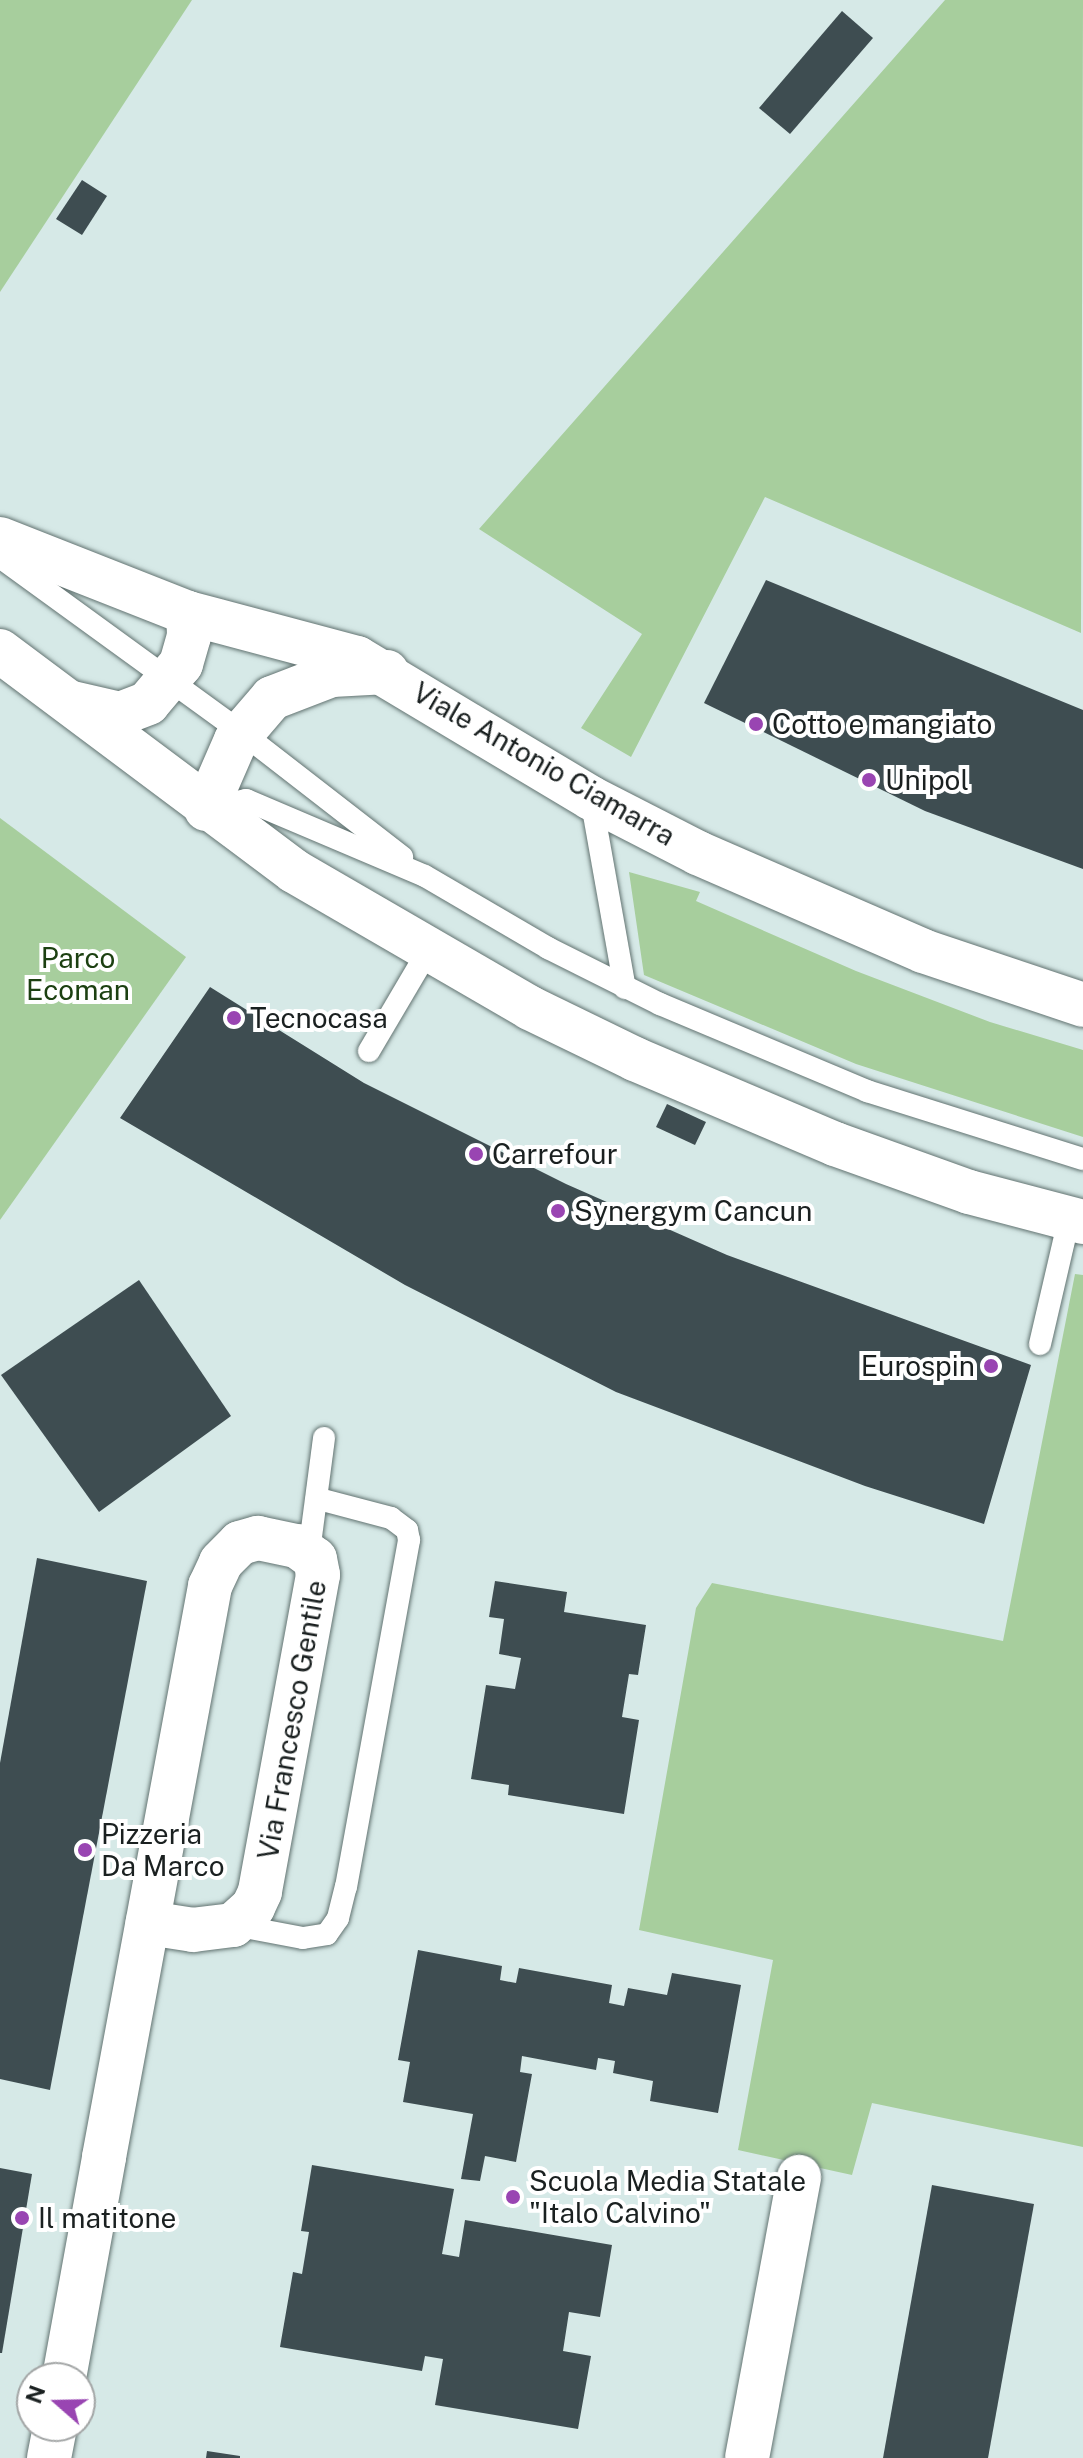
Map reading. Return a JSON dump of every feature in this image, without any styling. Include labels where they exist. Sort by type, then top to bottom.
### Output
[{"type":"street","name":"Viale Antonio Ciamarra","points":[[0,539],[188,613],[327,648],[387,672],[591,798],[698,853],[877,933],[1083,1005]]},
{"type":"street","points":[[72,703],[120,714],[148,703],[171,680],[187,646],[188,613]]},
{"type":"street","points":[[0,651],[72,703],[206,809],[294,871],[428,951],[571,1028],[767,1116],[924,1177],[1076,1221]]},
{"type":"street","points":[[206,809],[241,732],[272,698],[296,686],[332,675],[387,672]]},
{"type":"street","name":"Via Francesco Gentile","points":[[67,2362],[215,1574],[230,1552],[248,1540],[270,1540],[309,1552],[318,1575],[272,1845],[253,1907],[233,1925]]},
{"type":"street","points":[[148,1923],[193,1930],[233,1925]]},
{"type":"street","points":[[747,2458],[799,2177]]},
{"type":"lane","points":[[0,557],[241,732],[425,876]]},
{"type":"lane","points":[[591,798],[625,988]]},
{"type":"lane","points":[[206,809],[246,800],[425,876],[625,988],[881,1096],[1083,1159]]},
{"type":"lane","points":[[369,1051],[428,951]]},
{"type":"lane","points":[[1040,1344],[1076,1221]]},
{"type":"lane","points":[[309,1552],[319,1499],[324,1438]]},
{"type":"lane","points":[[233,1925],[303,1938],[327,1934],[338,1918],[346,1887],[409,1540],[407,1530],[391,1518],[319,1499]]},
{"type":"green space","points":[[0,0],[192,0],[0,292]]},
{"type":"green space","points":[[945,0],[1083,0],[1081,633],[765,497],[631,757],[581,728],[642,634],[479,529]]},
{"type":"green space","name":"Parco Ecoman","points":[[0,818],[186,957],[0,1220]]},
{"type":"green space","points":[[629,872],[700,892],[696,901],[856,971],[990,1022],[1083,1050],[1083,1137],[856,1064],[644,975]]},
{"type":"green space","points":[[1075,1274],[1083,1275],[1083,2147],[872,2103],[852,2175],[738,2150],[773,1960],[639,1930],[696,1608],[712,1583],[1003,1641]]},
{"type":"building","points":[[842,11],[873,38],[790,134],[759,108]]},
{"type":"building","points":[[82,180],[107,196],[82,235],[56,219]]},
{"type":"building","points":[[766,580],[1083,710],[1083,869],[925,811],[704,703]]},
{"type":"building","points":[[210,987],[364,1083],[566,1184],[727,1255],[1031,1365],[984,1524],[865,1486],[616,1392],[405,1285],[120,1118]]},
{"type":"building","points":[[667,1104],[706,1122],[695,1145],[656,1127]]},
{"type":"building","points":[[139,1280],[231,1416],[99,1512],[1,1375]]},
{"type":"building","points":[[37,1558],[147,1581],[50,2090],[0,2079],[0,1763]]},
{"type":"building","points":[[495,1581],[567,1592],[564,1612],[646,1625],[638,1675],[629,1674],[622,1717],[639,1720],[624,1814],[508,1795],[509,1785],[471,1779],[486,1685],[515,1689],[521,1658],[499,1654],[504,1619],[489,1617]]},
{"type":"building","points":[[418,1950],[502,1966],[500,1980],[516,1983],[519,1968],[612,1985],[609,2003],[624,2006],[628,1988],[667,1995],[672,1973],[741,1985],[718,2113],[650,2101],[653,2081],[613,2073],[615,2061],[598,2058],[596,2070],[522,2056],[520,2072],[532,2074],[516,2162],[485,2156],[480,2181],[461,2179],[473,2114],[403,2102],[410,2062],[398,2060]]},
{"type":"building","points":[[312,2165],[454,2189],[442,2254],[459,2257],[465,2220],[612,2245],[600,2317],[569,2312],[563,2351],[591,2356],[578,2429],[435,2405],[443,2359],[425,2356],[422,2371],[280,2347],[293,2272],[302,2274],[309,2232],[301,2231]]},
{"type":"building","points":[[0,2168],[32,2174],[2,2353],[0,2353]]},
{"type":"building","points":[[932,2185],[1034,2204],[988,2458],[883,2458]]},
{"type":"building","points":[[207,2451],[240,2456],[240,2458],[206,2458]]},
{"type":"place","name":"Cotto e mangiato","points":[[756,724]]},
{"type":"place","name":"Unipol","points":[[869,780]]},
{"type":"place","name":"Tecnocasa","points":[[234,1018]]},
{"type":"place","name":"Carrefour","points":[[476,1154]]},
{"type":"place","name":"Synergym Cancun","points":[[558,1211]]},
{"type":"place","name":"Eurospin","points":[[991,1366]]},
{"type":"place","name":"Pizzeria Da Marco","points":[[85,1850]]},
{"type":"place","name":"Scuola Media Statale \"Italo Calvino\"","points":[[513,2197]]},
{"type":"place","name":"Il matitone","points":[[22,2218]]}]
